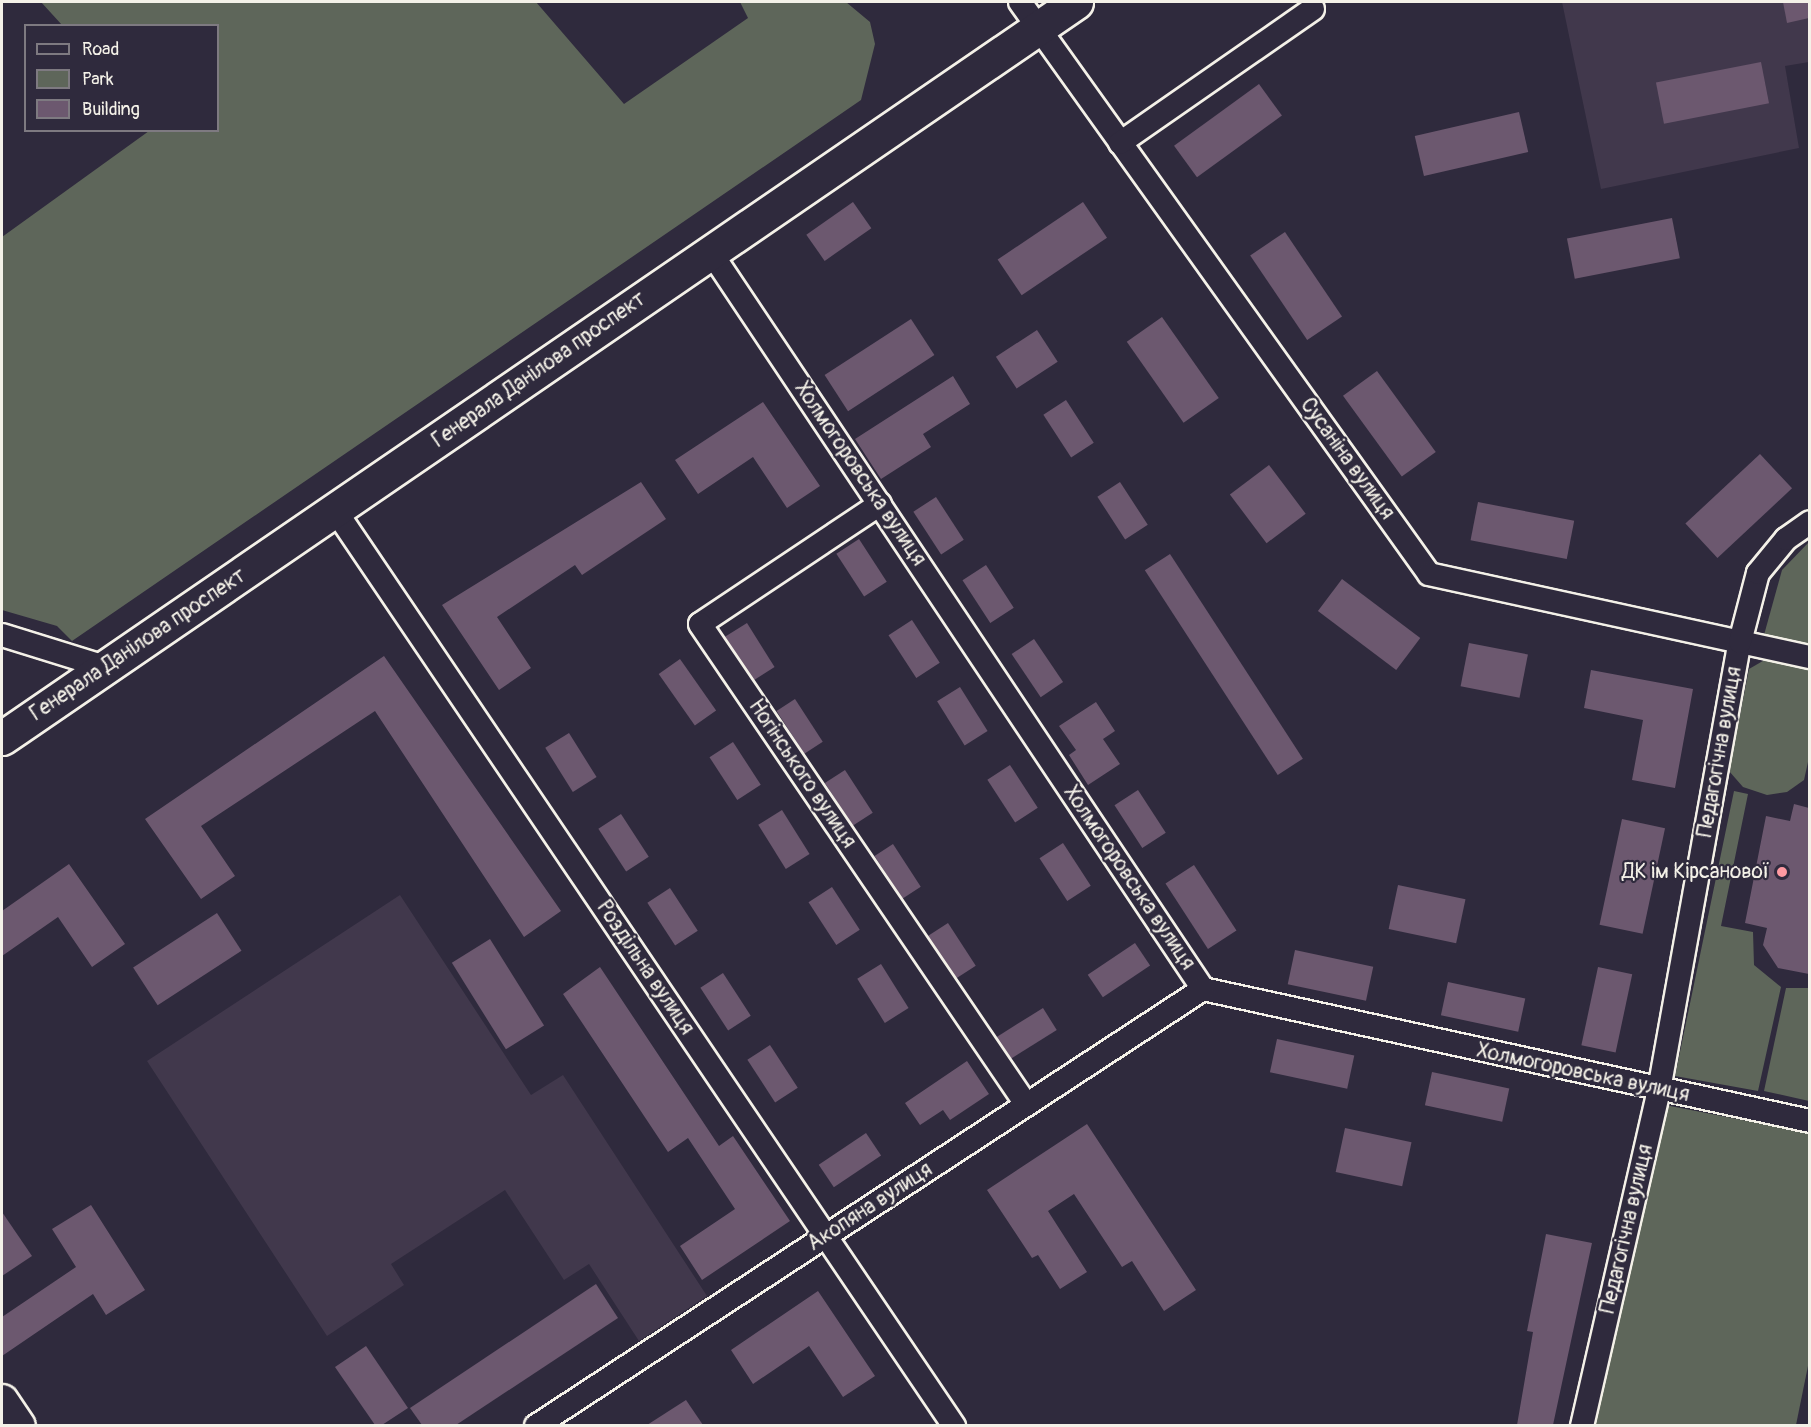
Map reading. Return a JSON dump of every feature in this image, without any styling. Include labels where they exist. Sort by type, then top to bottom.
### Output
[{"type":"main road","name":"Генерала Данілова проспект","points":[[2,738],[711,251],[1028,14],[1076,2]]},
{"type":"main road","points":[[2,1401],[19,1425]]},
{"type":"street","points":[[1120,143],[1313,9]]},
{"type":"street","name":"Сусаніна вулиця","points":[[1028,14],[1429,574],[1809,657]]},
{"type":"street","name":"Холмогоровська вулиця","points":[[711,251],[1203,989],[1809,1121]]},
{"type":"street","name":"Ногінського вулиця","points":[[880,504],[700,624],[1026,1104]]},
{"type":"street","name":"Роздільна вулиця","points":[[335,510],[954,1425]]},
{"type":"street","name":"Педагогічна вулиця","points":[[1581,1425],[1659,1090],[1740,642],[1758,573],[1786,539],[1809,522]]},
{"type":"street","points":[[2,635],[105,667]]},
{"type":"street","name":"Акопяна вулиця","points":[[536,1425],[1203,989]]},
{"type":"shaded area","points":[[1562,2],[1809,2],[1809,62],[1785,66],[1799,148],[1601,189]]},
{"type":"shaded area","points":[[400,895],[531,1095],[563,1075],[707,1296],[639,1341],[589,1264],[564,1280],[505,1190],[391,1264],[404,1285],[327,1336],[147,1061]]},
{"type":"green space","points":[[41,2],[536,2],[624,104],[748,18],[740,2],[846,2],[870,22],[875,44],[861,100],[72,641],[57,626],[2,610],[2,237],[148,132],[219,132],[219,24],[61,24]]},
{"type":"green space","points":[[1809,542],[1809,645],[1764,635],[1782,570]]},
{"type":"green space","points":[[1768,658],[1809,668],[1810,753],[1804,780],[1787,792],[1767,795],[1743,787],[1729,771],[1749,669]]},
{"type":"green space","points":[[1734,791],[1748,794],[1721,926],[1753,932],[1754,965],[1781,987],[1758,1091],[1675,1076]]},
{"type":"green space","points":[[1786,988],[1809,988],[1809,1101],[1764,1091]]},
{"type":"green space","points":[[1665,1105],[1809,1133],[1810,1356],[1796,1425],[1594,1426]]},
{"type":"building","points":[[1783,2],[1809,2],[1809,18],[1787,23]]},
{"type":"building","points":[[1761,62],[1769,103],[1664,124],[1656,82]]},
{"type":"building","points":[[1259,84],[1282,116],[1197,177],[1174,146]]},
{"type":"building","points":[[1519,112],[1528,152],[1424,176],[1415,136]]},
{"type":"building","points":[[853,202],[871,228],[825,261],[806,235]]},
{"type":"building","points":[[1083,202],[1107,238],[1022,295],[998,260]]},
{"type":"building","points":[[1672,218],[1680,258],[1575,279],[1567,238]]},
{"type":"building","points":[[1285,232],[1342,317],[1307,340],[1250,255]]},
{"type":"building","points":[[1162,317],[1219,398],[1184,423],[1127,342]]},
{"type":"building","points":[[911,319],[934,355],[848,411],[825,375]]},
{"type":"building","points":[[1037,330],[1058,362],[1017,389],[996,357]]},
{"type":"building","points":[[1377,371],[1436,452],[1402,477],[1343,396]]},
{"type":"building","points":[[953,376],[970,404],[923,434],[931,447],[881,479],[855,439]]},
{"type":"building","points":[[1066,400],[1094,443],[1071,457],[1043,415]]},
{"type":"building","points":[[763,402],[820,486],[787,508],[753,457],[698,494],[675,460]]},
{"type":"building","points":[[1760,454],[1792,488],[1717,558],[1685,524]]},
{"type":"building","points":[[1269,465],[1306,514],[1267,543],[1230,494]]},
{"type":"building","points":[[641,482],[666,519],[582,575],[575,565],[497,617],[531,668],[499,690],[442,605]]},
{"type":"building","points":[[1120,482],[1148,525],[1125,539],[1097,497]]},
{"type":"building","points":[[936,497],[964,540],[941,554],[913,512]]},
{"type":"building","points":[[1478,502],[1574,521],[1567,559],[1471,540]]},
{"type":"building","points":[[859,539],[887,582],[864,596],[836,554]]},
{"type":"building","points":[[1170,554],[1303,759],[1278,775],[1145,570]]},
{"type":"building","points":[[986,565],[1014,608],[990,623],[963,580]]},
{"type":"building","points":[[1342,579],[1420,638],[1396,670],[1318,611]]},
{"type":"building","points":[[912,620],[940,663],[916,678],[889,635]]},
{"type":"building","points":[[747,623],[775,667],[753,681],[725,637]]},
{"type":"building","points":[[1034,639],[1063,682],[1041,697],[1012,654]]},
{"type":"building","points":[[1469,643],[1528,654],[1520,698],[1461,686]]},
{"type":"building","points":[[384,656],[561,911],[524,937],[375,711],[201,826],[235,876],[201,899],[145,819]]},
{"type":"building","points":[[680,659],[716,711],[695,726],[659,674]]},
{"type":"building","points":[[1591,670],[1693,689],[1675,788],[1632,780],[1643,720],[1584,708]]},
{"type":"building","points":[[960,687],[988,731],[965,745],[937,701]]},
{"type":"building","points":[[795,699],[823,742],[804,754],[777,711]]},
{"type":"building","points":[[1096,702],[1115,731],[1103,739],[1120,764],[1088,785],[1069,755],[1076,750],[1059,726]]},
{"type":"building","points":[[569,733],[597,777],[573,792],[545,748]]},
{"type":"building","points":[[733,742],[761,785],[737,800],[710,757]]},
{"type":"building","points":[[1010,765],[1038,808],[1015,822],[987,780]]},
{"type":"building","points":[[845,770],[873,813],[853,826],[825,783]]},
{"type":"building","points":[[1138,790],[1166,833],[1142,848],[1115,805]]},
{"type":"building","name":"ДК ім Кірсанової","points":[[1794,804],[1809,808],[1809,974],[1778,968],[1763,945],[1767,928],[1745,923],[1766,816],[1790,821]]},
{"type":"building","points":[[782,810],[810,854],[786,869],[758,825]]},
{"type":"building","points":[[621,814],[649,857],[626,871],[598,829]]},
{"type":"building","points":[[1622,819],[1665,828],[1643,934],[1600,925]]},
{"type":"building","points":[[1063,843],[1091,886],[1067,901],[1040,858]]},
{"type":"building","points":[[893,844],[921,887],[902,899],[875,856]]},
{"type":"building","points":[[69,864],[125,944],[92,967],[58,917],[2,956],[2,911]]},
{"type":"building","points":[[1194,865],[1236,930],[1208,949],[1165,884]]},
{"type":"building","points":[[1398,885],[1465,899],[1456,943],[1389,929]]},
{"type":"building","points":[[832,887],[860,930],[836,945],[809,902]]},
{"type":"building","points":[[670,888],[698,931],[675,945],[647,903]]},
{"type":"building","points":[[217,913],[242,951],[158,1005],[133,967]]},
{"type":"building","points":[[948,923],[976,966],[956,979],[928,936]]},
{"type":"building","points":[[490,939],[544,1026],[506,1049],[452,963]]},
{"type":"building","points":[[1135,943],[1150,965],[1103,997],[1088,975]]},
{"type":"building","points":[[1295,950],[1373,967],[1366,1001],[1288,984]]},
{"type":"building","points":[[881,964],[909,1008],[885,1023],[857,979]]},
{"type":"building","points":[[600,967],[719,1146],[733,1136],[790,1221],[702,1280],[680,1246],[735,1209],[688,1138],[668,1152],[563,994]]},
{"type":"building","points":[[1598,967],[1632,974],[1616,1053],[1581,1045]]},
{"type":"building","points":[[723,973],[751,1016],[728,1030],[700,988]]},
{"type":"building","points":[[1448,982],[1525,998],[1518,1032],[1441,1015]]},
{"type":"building","points":[[1043,1008],[1057,1030],[1010,1059],[996,1037]]},
{"type":"building","points":[[1277,1039],[1354,1055],[1347,1089],[1270,1072]]},
{"type":"building","points":[[770,1045],[798,1088],[775,1102],[747,1060]]},
{"type":"building","points":[[967,1061],[989,1094],[950,1120],[943,1110],[920,1125],[905,1103]]},
{"type":"building","points":[[1432,1072],[1509,1088],[1502,1122],[1425,1105]]},
{"type":"building","points":[[1087,1124],[1196,1290],[1164,1311],[1132,1261],[1122,1267],[1074,1194],[1048,1211],[1087,1272],[1060,1289],[1038,1255],[1032,1258],[987,1190]]},
{"type":"building","points":[[1345,1128],[1412,1142],[1402,1186],[1336,1172]]},
{"type":"building","points":[[866,1133],[881,1155],[834,1187],[819,1165]]},
{"type":"building","points":[[91,1205],[145,1290],[106,1315],[93,1294],[2,1356],[2,1317],[76,1267],[52,1229]]},
{"type":"building","points":[[2,1212],[32,1256],[2,1276]]},
{"type":"building","points":[[1546,1234],[1592,1243],[1553,1425],[1517,1425],[1533,1332],[1527,1331]]},
{"type":"building","points":[[596,1284],[618,1318],[456,1425],[422,1425],[410,1408]]},
{"type":"building","points":[[818,1291],[875,1376],[843,1397],[809,1346],[753,1384],[731,1350]]},
{"type":"building","points":[[366,1346],[408,1408],[382,1425],[375,1425],[335,1367]]},
{"type":"building","points":[[686,1400],[703,1425],[647,1425]]},
{"type":"place","name":"ДК ім Кірсанової","points":[[1782,872]]}]
